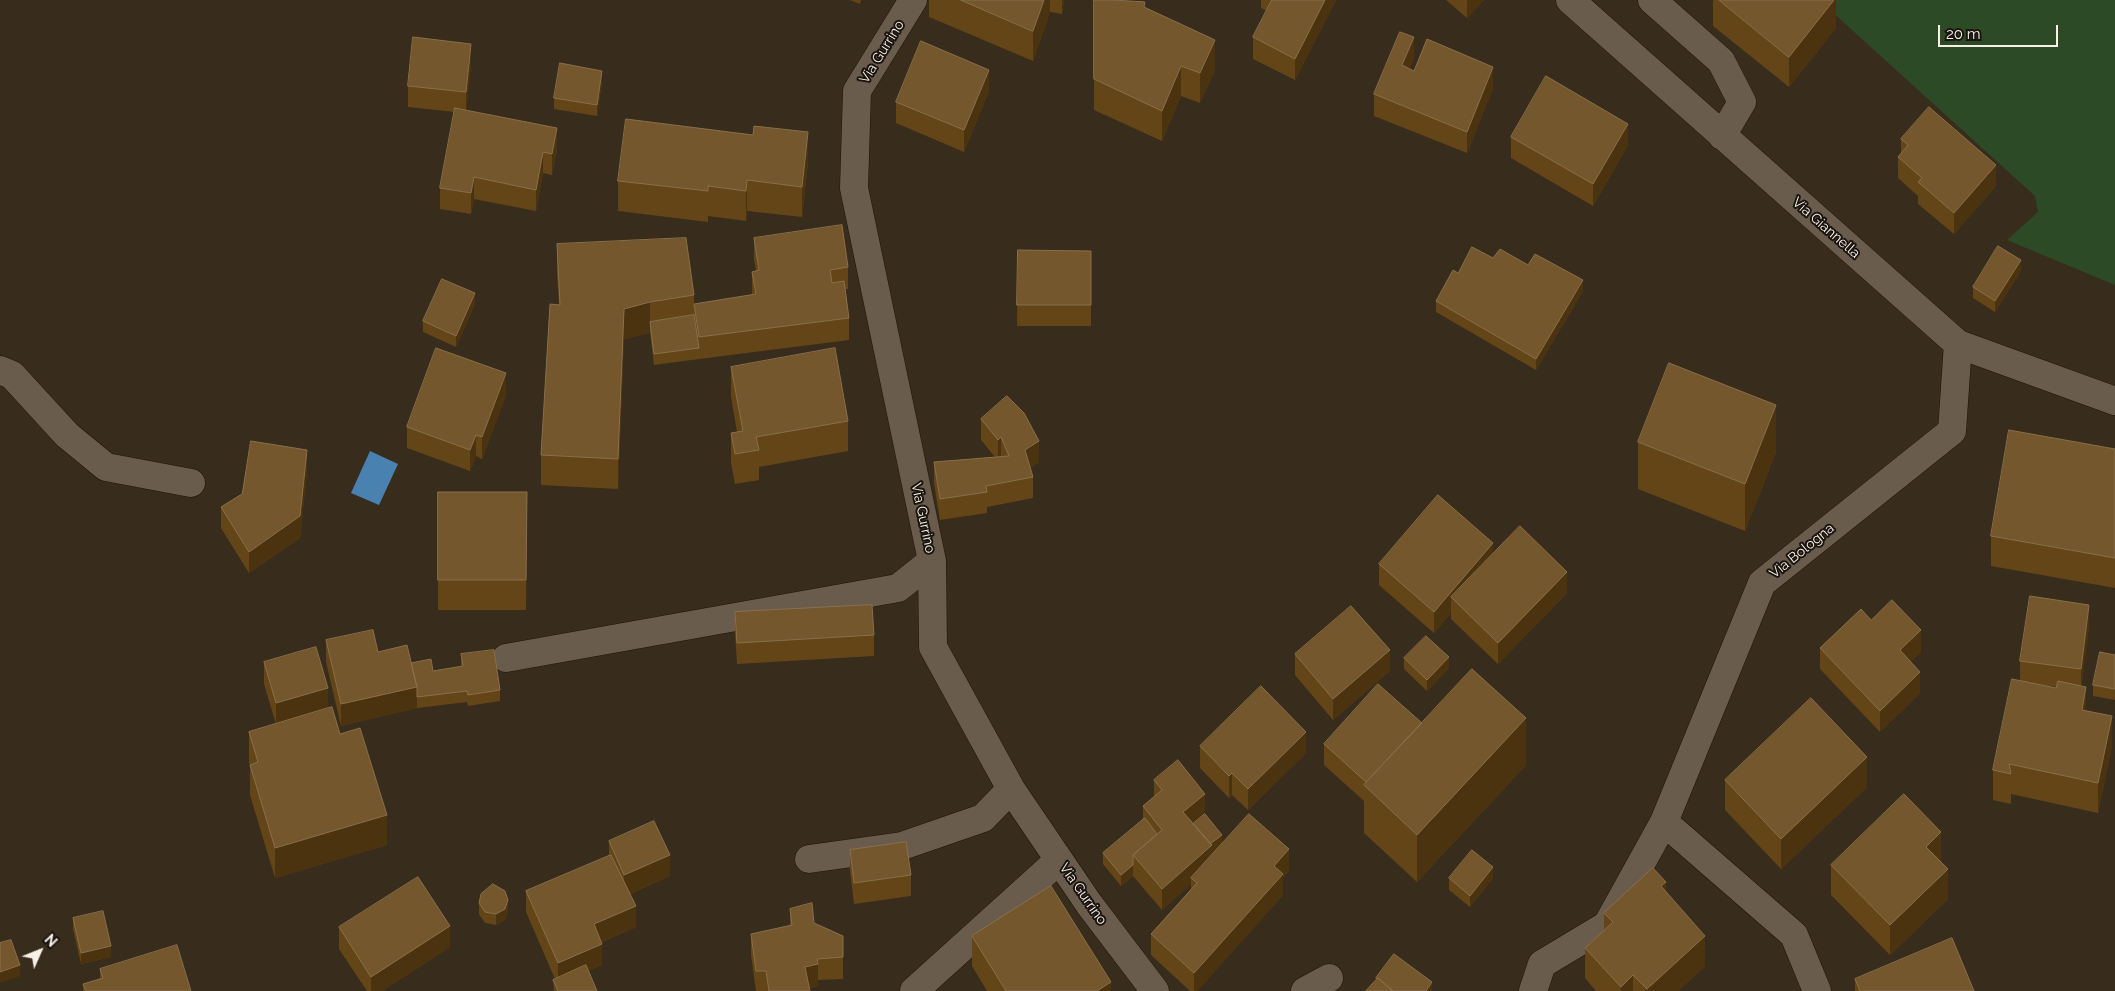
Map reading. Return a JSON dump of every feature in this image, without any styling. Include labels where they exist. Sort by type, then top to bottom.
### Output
[{"type":"street","name":"Via Gurrino","points":[[914,0],[858,91],[854,188],[932,561],[933,647],[1011,789],[1088,904],[1155,991]]},
{"type":"street","name":"Via Giannella","points":[[1570,0],[1958,344],[2115,401]]},
{"type":"street","points":[[1652,0],[1721,61],[1742,102],[1722,136]]},
{"type":"street","name":"Via Bologna","points":[[1533,991],[1542,964],[1607,925],[1664,822],[1762,583],[1952,431],[1958,344]]},
{"type":"street","points":[[0,370],[12,375],[67,435],[106,467],[191,483]]},
{"type":"street","points":[[506,658],[898,588],[932,561]]},
{"type":"street","points":[[809,859],[902,846],[983,818],[1011,789]]},
{"type":"street","points":[[1664,822],[1794,935],[1817,991]]},
{"type":"street","points":[[914,991],[1059,860]]},
{"type":"street","points":[[1305,991],[1328,978]]},
{"type":"green space","points":[[1819,0],[2115,0],[2115,285],[2007,240],[2038,212],[2035,196]]},
{"type":"water","points":[[370,451],[398,464],[379,505],[351,493]]},
{"type":"building","points":[[961,0],[1044,0],[1033,31]]},
{"type":"building","points":[[1094,0],[1145,2],[1144,7],[1215,40],[1200,73],[1181,66],[1162,111],[1094,79]]},
{"type":"building","points":[[1272,0],[1325,0],[1295,59],[1253,37]]},
{"type":"building","points":[[1719,0],[1834,0],[1789,57]]},
{"type":"building","points":[[1400,32],[1414,37],[1402,65],[1414,71],[1427,39],[1493,67],[1467,132],[1374,94]]},
{"type":"building","points":[[413,37],[471,44],[466,92],[408,86]]},
{"type":"building","points":[[921,41],[989,70],[964,130],[896,102]]},
{"type":"building","points":[[560,63],[602,71],[597,105],[554,98]]},
{"type":"building","points":[[1546,76],[1628,124],[1593,184],[1511,137]]},
{"type":"building","points":[[1929,107],[1996,165],[1954,213],[1918,182],[1922,178],[1898,157],[1908,145],[1901,139]]},
{"type":"building","points":[[455,108],[557,128],[552,154],[543,152],[536,190],[474,177],[471,193],[440,188]]},
{"type":"building","points":[[626,119],[753,135],[754,126],[808,132],[802,187],[747,180],[746,191],[708,186],[708,191],[618,181]]},
{"type":"building","points":[[842,225],[848,267],[830,270],[832,283],[844,281],[849,318],[699,337],[694,304],[756,294],[752,272],[759,270],[754,238]]},
{"type":"building","points":[[686,238],[694,295],[650,302],[624,309],[618,459],[541,455],[550,304],[560,305],[557,244]]},
{"type":"building","points":[[1998,246],[2021,260],[1995,301],[1973,287]]},
{"type":"building","points":[[1472,247],[1493,258],[1500,249],[1528,265],[1535,254],[1583,280],[1536,359],[1436,301],[1453,270],[1458,273]]},
{"type":"building","points":[[1018,250],[1091,251],[1091,305],[1017,305]]},
{"type":"building","points":[[442,279],[475,293],[456,336],[423,321]]},
{"type":"building","points":[[694,315],[699,348],[654,354],[650,322]]},
{"type":"building","points":[[436,348],[506,373],[482,437],[476,435],[470,450],[407,427]]},
{"type":"building","points":[[835,348],[848,421],[756,437],[759,450],[735,454],[731,433],[743,431],[731,367]]},
{"type":"building","points":[[1669,363],[1776,405],[1745,484],[1638,442]]},
{"type":"building","points":[[1007,396],[1024,413],[1039,441],[1025,450],[1033,477],[986,486],[987,492],[940,499],[934,462],[1009,456],[1001,437],[998,440],[981,419]]},
{"type":"building","points":[[2009,430],[2115,449],[2115,558],[1991,536]]},
{"type":"building","points":[[251,441],[307,450],[300,516],[249,552],[221,507],[242,494]]},
{"type":"building","points":[[438,492],[527,492],[526,580],[438,580]]},
{"type":"building","points":[[1438,495],[1493,543],[1434,612],[1379,564]]},
{"type":"building","points":[[1520,526],[1567,572],[1498,643],[1451,597]]},
{"type":"building","points":[[2030,596],[2089,605],[2081,669],[2020,661]]},
{"type":"building","points":[[1892,600],[1921,630],[1900,650],[1920,672],[1880,711],[1820,648],[1861,609],[1871,620]]},
{"type":"building","points":[[872,605],[874,635],[737,643],[735,612]]},
{"type":"building","points":[[1351,606],[1390,650],[1333,699],[1295,654]]},
{"type":"building","points":[[373,630],[378,652],[407,645],[417,687],[341,704],[326,640]]},
{"type":"building","points":[[1426,636],[1449,657],[1427,680],[1404,658]]},
{"type":"building","points":[[316,647],[328,688],[276,703],[264,662]]},
{"type":"building","points":[[494,650],[500,690],[468,695],[467,691],[417,697],[417,687],[411,663],[431,659],[433,671],[463,666],[461,654]]},
{"type":"building","points":[[2100,652],[2115,655],[2115,689],[2093,685]]},
{"type":"building","points":[[1472,669],[1526,718],[1417,835],[1364,785]]},
{"type":"building","points":[[2012,679],[2056,688],[2058,681],[2086,687],[2082,710],[2112,716],[2098,783],[2009,764],[2011,774],[1993,770]]},
{"type":"building","points":[[1378,684],[1422,723],[1366,782],[1324,744]]},
{"type":"building","points":[[1261,686],[1306,732],[1248,789],[1232,773],[1229,776],[1200,746]]},
{"type":"building","points":[[1811,698],[1867,757],[1781,839],[1725,780]]},
{"type":"building","points":[[332,707],[340,734],[360,728],[387,815],[275,848],[250,765],[258,762],[249,732]]},
{"type":"building","points":[[1178,760],[1205,794],[1183,812],[1212,845],[1162,889],[1133,855],[1162,830],[1143,806],[1162,790],[1154,780]]},
{"type":"building","points":[[1904,794],[1941,832],[1926,847],[1948,869],[1890,925],[1831,865]]},
{"type":"building","points":[[1205,814],[1222,835],[1210,844],[1193,824]]},
{"type":"building","points":[[1249,814],[1289,849],[1274,866],[1283,874],[1194,973],[1151,934],[1197,883],[1191,878]]},
{"type":"building","points":[[1145,818],[1157,834],[1133,855],[1133,865],[1121,875],[1103,853]]},
{"type":"building","points":[[654,821],[670,855],[624,875],[609,841]]},
{"type":"building","points":[[906,842],[911,875],[854,883],[850,850]]},
{"type":"building","points":[[1472,850],[1493,867],[1470,896],[1449,878]]},
{"type":"building","points":[[611,855],[636,906],[594,924],[602,944],[558,963],[526,891]]},
{"type":"building","points":[[1653,868],[1666,882],[1661,886],[1705,936],[1647,989],[1633,975],[1621,987],[1585,948],[1613,922],[1604,913]]},
{"type":"building","points":[[418,877],[450,926],[371,977],[339,927]]},
{"type":"building","points":[[493,884],[505,891],[508,900],[505,909],[496,914],[485,912],[479,903],[481,894]]},
{"type":"building","points":[[1051,886],[1111,982],[1097,991],[1006,991],[972,936]]},
{"type":"building","points":[[812,903],[814,923],[843,936],[843,957],[817,959],[818,964],[805,967],[810,991],[769,991],[766,971],[756,971],[751,934],[792,925],[790,909]]},
{"type":"building","points":[[103,911],[111,946],[81,953],[73,918]]},
{"type":"building","points":[[1952,938],[1974,991],[1860,991],[1855,979]]},
{"type":"building","points":[[11,940],[20,965],[0,972],[0,943]]},
{"type":"building","points":[[177,945],[191,991],[86,991],[83,984],[103,978],[100,969]]},
{"type":"building","points":[[1394,954],[1432,982],[1426,991],[1393,991],[1376,978]]},
{"type":"building","points":[[586,965],[597,991],[558,991],[553,980]]},
{"type":"building","points":[[1378,978],[1393,991],[1366,991]]}]
